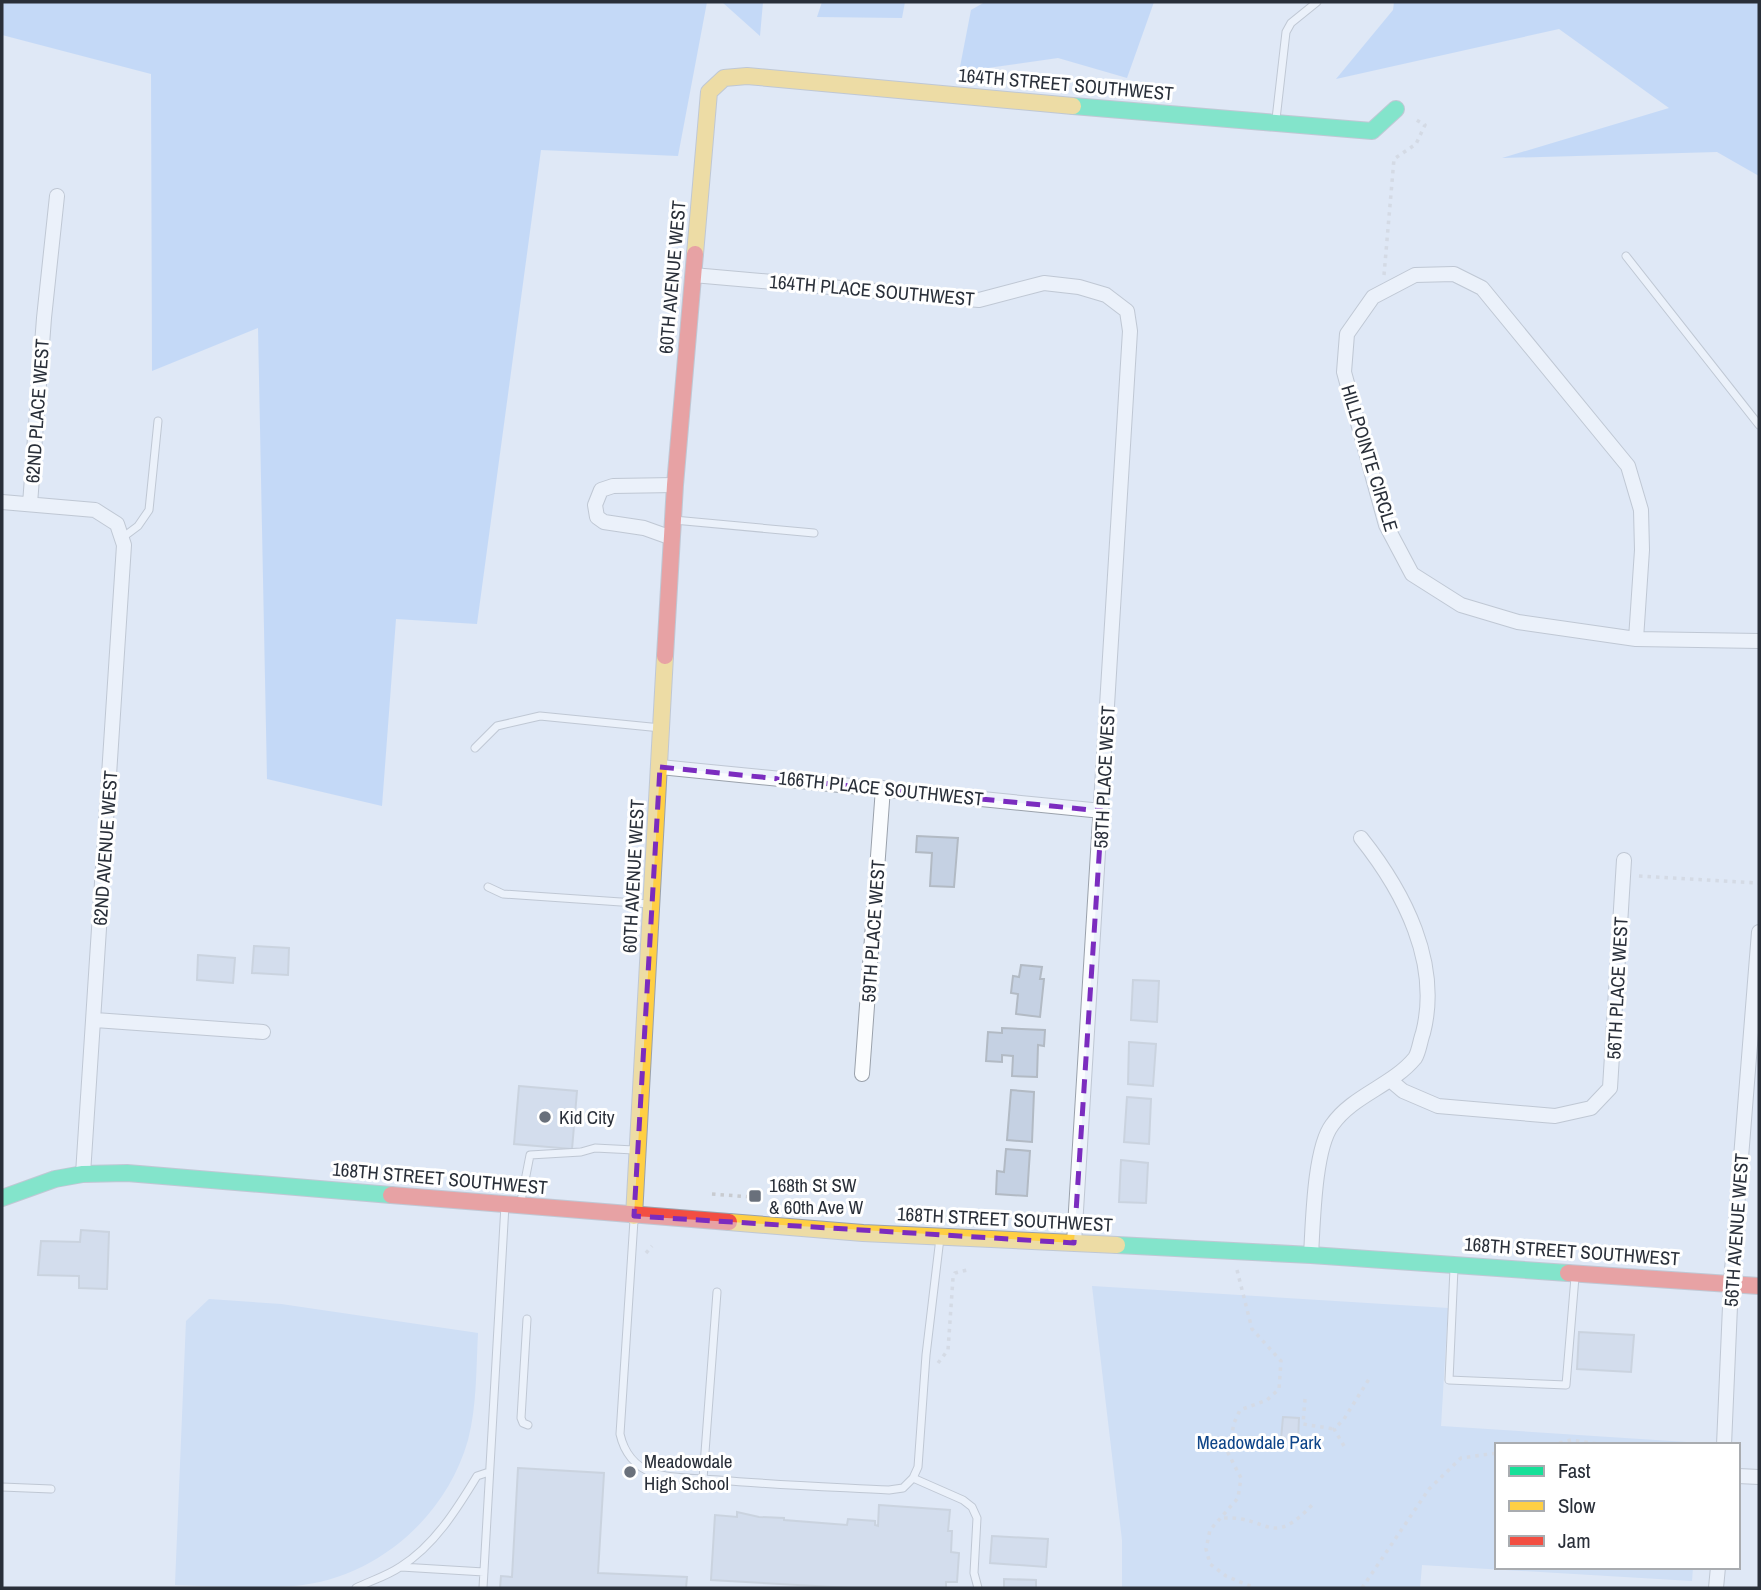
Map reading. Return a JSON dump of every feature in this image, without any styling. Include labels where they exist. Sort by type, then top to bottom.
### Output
[{"type":"street","name":"164TH STREET SOUTHWEST","points":[[724,78],[747,76],[1372,131],[1396,109]]},
{"type":"street","name":"60TH AVENUE WEST","points":[[635,1216],[675,485],[709,92],[724,78]]},
{"type":"street","name":"62ND PLACE WEST","points":[[30,504],[44,318],[57,195]]},
{"type":"street","name":"HILLPOINTE CIRCLE","points":[[1636,639],[1642,510],[1628,466],[1482,288],[1454,274],[1415,275],[1373,296],[1348,334],[1344,372],[1386,525],[1412,574],[1461,605],[1517,622],[1636,639],[1759,641]]},
{"type":"street","name":"164TH PLACE SOUTHWEST","points":[[693,275],[979,300],[1044,283],[1079,287],[1106,295],[1127,311]]},
{"type":"street","name":"58TH PLACE WEST","points":[[1074,1243],[1130,331],[1127,311]]},
{"type":"street","points":[[672,538],[625,523],[604,522],[597,517],[595,505],[601,490],[613,486],[675,485]]},
{"type":"street","points":[[2,502],[95,510],[119,531]]},
{"type":"street","name":"62ND AVENUE WEST","points":[[83,1174],[124,545],[119,531]]},
{"type":"street","name":"166TH PLACE SOUTHWEST","points":[[660,767],[1102,811]]},
{"type":"street","name":"59TH PLACE WEST","points":[[862,1074],[883,788]]},
{"type":"street","points":[[1311,1255],[1315,1185],[1330,1126],[1349,1105],[1390,1080],[1416,1057],[1428,1012],[1429,982],[1410,915],[1379,860],[1361,838]]},
{"type":"street","name":"56TH PLACE WEST","points":[[1390,1080],[1403,1091],[1437,1106],[1555,1116],[1591,1108],[1610,1088],[1624,867]]},
{"type":"street","name":"56TH AVENUE WEST","points":[[1724,1443],[1731,1283],[1759,932]]},
{"type":"street","points":[[95,1020],[263,1032]]},
{"type":"street","name":"168TH STREET SOUTHWEST","points":[[2,1198],[55,1179],[83,1174],[127,1173],[635,1216],[940,1238],[1311,1255],[1759,1286]]},
{"type":"street","points":[[1740,1476],[1759,1478]]},
{"type":"street","points":[[1716,1588],[1718,1569]]},
{"type":"lane","points":[[1276,124],[1286,32],[1291,23],[1317,2]]},
{"type":"lane","points":[[1626,256],[1759,425]]},
{"type":"lane","points":[[119,531],[138,526],[149,510],[158,421]]},
{"type":"lane","points":[[673,520],[814,533]]},
{"type":"lane","points":[[475,748],[496,726],[540,716],[661,728]]},
{"type":"lane","points":[[488,887],[503,894],[652,904]]},
{"type":"lane","points":[[483,1588],[489,1472],[513,1205],[530,1155],[581,1152],[595,1148],[639,1150]]},
{"type":"lane","points":[[635,1216],[621,1434],[623,1447],[631,1458],[652,1472],[703,1479],[890,1490],[903,1488],[913,1478],[920,1452],[926,1355],[940,1238]]},
{"type":"lane","points":[[1454,1264],[1449,1380],[1566,1385],[1576,1273]]},
{"type":"lane","points":[[703,1479],[716,1292]]},
{"type":"lane","points":[[527,1320],[521,1418],[523,1423],[528,1425]]},
{"type":"lane","points":[[356,1588],[400,1567],[431,1542],[477,1476],[489,1472]]},
{"type":"lane","points":[[913,1478],[972,1507],[977,1518],[975,1573],[978,1588]]},
{"type":"lane","points":[[2,1487],[51,1489]]},
{"type":"lane","points":[[400,1567],[484,1572]]},
{"type":"path","points":[[1390,288],[1383,274],[1394,159],[1416,144],[1425,125],[1396,109]]},
{"type":"path","points":[[1624,867],[1759,883]]},
{"type":"path","points":[[712,1194],[752,1197]]},
{"type":"path","points":[[1231,1251],[1252,1329],[1281,1362],[1279,1390],[1267,1400],[1240,1410],[1234,1423],[1228,1454],[1241,1478],[1238,1498],[1210,1530],[1206,1549],[1210,1564],[1226,1576],[1255,1588]]},
{"type":"path","points":[[938,1374],[938,1362],[948,1350],[953,1278],[955,1273],[967,1270]]},
{"type":"path","points":[[1334,1429],[1368,1379]]},
{"type":"path","points":[[1305,1399],[1303,1424],[1334,1429]]},
{"type":"path","points":[[1334,1429],[1344,1446]]},
{"type":"path","points":[[1559,1443],[1571,1440],[1591,1443]]},
{"type":"path","points":[[1362,1588],[1429,1489],[1461,1458],[1495,1453]]},
{"type":"path","points":[[1222,1518],[1236,1517],[1265,1528],[1280,1528],[1300,1518],[1314,1503]]},
{"type":"highlighted area","points":[[660,767],[1102,811],[1074,1243],[634,1216]]},
{"type":"green space","name":"Meadowdale Park","points":[[1092,1286],[1448,1308],[1441,1426],[1702,1443],[1495,1443],[1495,1569],[1693,1569],[1692,1581],[1422,1565],[1420,1588],[1122,1588],[1122,1540]]},
{"type":"green space","points":[[209,1299],[281,1304],[478,1333],[471,1427],[458,1468],[425,1519],[403,1540],[379,1557],[324,1581],[279,1587],[175,1585],[186,1321]]},
{"type":"shaded area","points":[[2,2],[707,2],[678,156],[541,150],[477,624],[396,619],[382,806],[267,779],[258,328],[152,371],[151,74],[2,35]]},
{"type":"shaded area","points":[[722,2],[763,2],[760,36]]},
{"type":"shaded area","points":[[822,2],[905,2],[902,18],[817,17]]},
{"type":"shaded area","points":[[985,2],[1154,2],[1127,78],[1058,58],[959,72],[971,10]]},
{"type":"shaded area","points":[[1394,2],[1759,2],[1759,176],[1717,152],[1502,158],[1669,108],[1559,29],[1336,79],[1393,10]]},
{"type":"building","points":[[917,836],[958,838],[954,887],[930,886],[932,853],[916,852]]},
{"type":"building","points":[[254,946],[289,948],[288,975],[252,973]]},
{"type":"building","points":[[198,955],[235,958],[233,983],[197,980]]},
{"type":"building","points":[[1021,965],[1042,967],[1040,979],[1044,979],[1040,1017],[1016,1014],[1018,994],[1011,993],[1013,976],[1019,977]]},
{"type":"building","points":[[1133,980],[1159,981],[1157,1022],[1131,1020]]},
{"type":"building","points":[[1002,1028],[1045,1030],[1044,1046],[1038,1045],[1037,1077],[1012,1076],[1013,1056],[1002,1055],[1002,1062],[986,1061],[988,1032],[1002,1033]]},
{"type":"building","points":[[1129,1042],[1156,1044],[1153,1086],[1128,1084]]},
{"type":"building","name":"Kid City","points":[[519,1086],[577,1091],[572,1149],[514,1144]]},
{"type":"building","points":[[1011,1090],[1034,1092],[1032,1142],[1007,1140]]},
{"type":"building","points":[[1127,1097],[1151,1099],[1149,1144],[1124,1142]]},
{"type":"building","points":[[1006,1149],[1030,1151],[1027,1196],[996,1194],[997,1171],[1004,1172]]},
{"type":"building","points":[[1121,1160],[1148,1163],[1146,1203],[1119,1202]]},
{"type":"building","points":[[81,1230],[109,1232],[107,1289],[79,1288],[79,1276],[38,1275],[41,1241],[80,1242]]},
{"type":"building","points":[[1579,1332],[1634,1335],[1631,1372],[1577,1369]]},
{"type":"building","points":[[1283,1417],[1299,1418],[1298,1441],[1281,1439]]},
{"type":"building","points":[[518,1468],[604,1473],[598,1573],[687,1577],[686,1588],[500,1588],[501,1576],[512,1577]]},
{"type":"building","points":[[879,1505],[950,1510],[948,1531],[952,1531],[951,1552],[959,1553],[957,1582],[946,1582],[946,1588],[851,1588],[711,1580],[715,1515],[737,1517],[737,1512],[784,1520],[847,1525],[848,1519],[875,1521],[878,1526]]},
{"type":"building","points":[[992,1536],[1048,1539],[1046,1567],[990,1563]]},
{"type":"building","points":[[1004,1579],[1036,1580],[1036,1588],[1004,1588]]},
{"type":"traffic: fast","points":[[1073,106],[1372,131],[1396,109]]},
{"type":"traffic: fast","points":[[2,1198],[55,1179],[83,1174],[127,1173],[391,1195]]},
{"type":"traffic: fast","points":[[1117,1245],[1568,1273]]},
{"type":"traffic: slow","points":[[695,254],[709,92],[724,78],[747,76],[1073,106]]},
{"type":"traffic: slow","points":[[634,1216],[665,656]]},
{"type":"traffic: slow","points":[[729,1222],[863,1233],[1117,1245]]},
{"type":"traffic: jam","points":[[665,656],[675,485],[695,254]]},
{"type":"traffic: jam","points":[[391,1195],[729,1222]]},
{"type":"traffic: jam","points":[[1568,1273],[1759,1286]]},
{"type":"place","name":"Kid City","points":[[545,1117]]},
{"type":"place","name":"168th St SW & 60th Ave W","points":[[755,1196]]},
{"type":"place","name":"Meadowdale High School","points":[[630,1472]]}]
